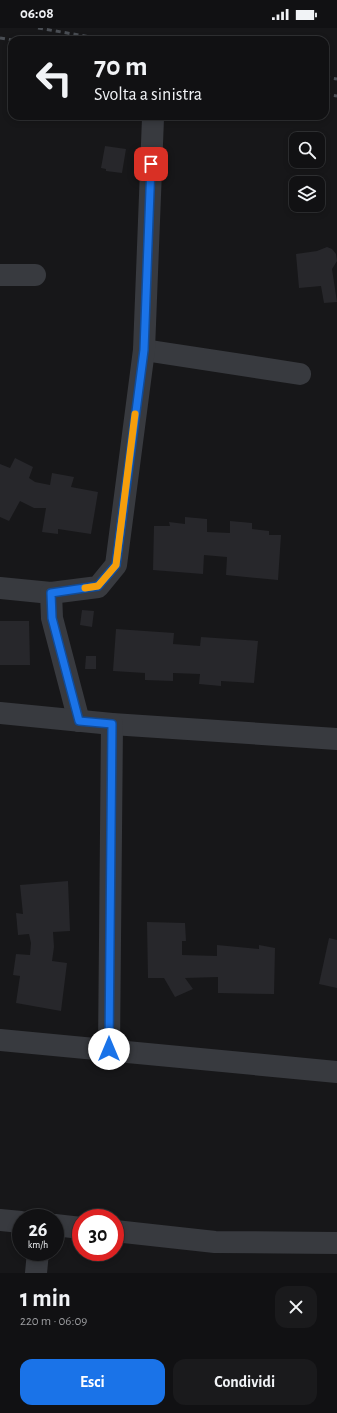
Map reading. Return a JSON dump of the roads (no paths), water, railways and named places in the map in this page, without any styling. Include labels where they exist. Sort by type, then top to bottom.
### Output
[{"type":"street","points":[[0,588],[51,593],[98,586],[116,565],[144,350],[153,120]]},
{"type":"street","points":[[0,275],[35,275]]},
{"type":"street","points":[[144,350],[300,374]]},
{"type":"street","points":[[51,593],[52,618],[79,721]]},
{"type":"street","points":[[0,713],[112,724],[337,739]]},
{"type":"street","points":[[109,1049],[112,724]]},
{"type":"street","points":[[0,1040],[109,1049],[337,1072]]},
{"type":"street","points":[[0,1220],[12,1221]]},
{"type":"street","points":[[124,1232],[214,1242],[337,1243]]},
{"type":"street","points":[[36,1273],[37,1261]]},
{"type":"railway","points":[[38,28],[85,36]]},
{"type":"railway","points":[[0,38],[8,39]]},
{"type":"railway","points":[[329,78],[337,79]]},
{"type":"railway","points":[[329,95],[337,96]]}]
